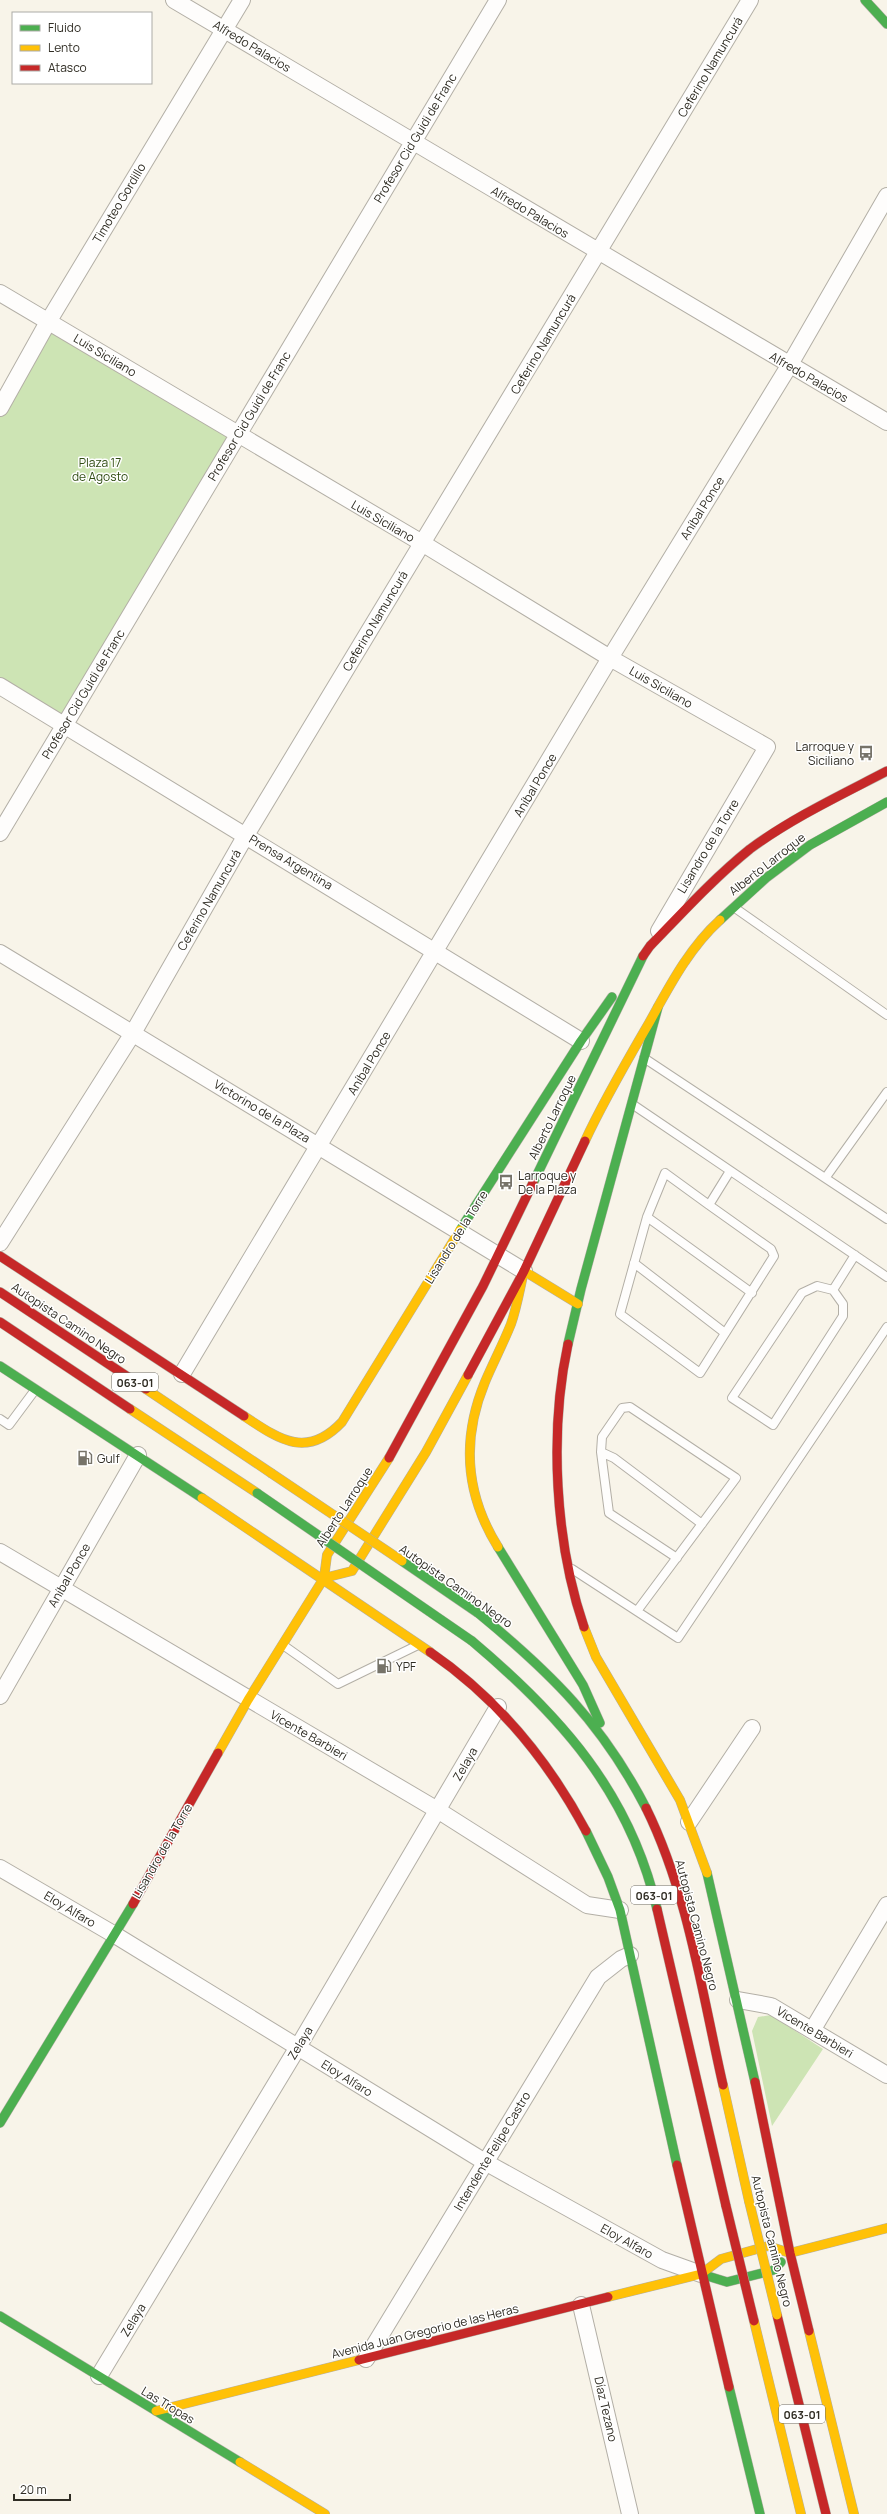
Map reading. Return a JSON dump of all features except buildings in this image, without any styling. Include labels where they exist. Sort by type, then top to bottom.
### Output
[{"type":"main road","points":[[864,0],[887,24]]},
{"type":"main road","name":"Alberto Larroque","points":[[887,771],[791,822],[751,849],[722,873],[650,946],[641,960],[499,1256],[400,1442],[327,1555],[324,1578],[352,1571],[426,1452],[524,1271],[604,1101],[658,1007],[705,934],[733,906],[766,878],[810,845],[887,802]]},
{"type":"main road","name":"Lisandro de la Torre","points":[[0,1256],[270,1433],[285,1441],[305,1443],[317,1442],[329,1437],[342,1422],[459,1231],[581,1041],[641,960]]},
{"type":"main road","points":[[658,1007],[578,1304],[562,1383],[557,1433],[557,1470],[568,1567],[578,1615],[594,1651],[667,1777],[689,1822],[710,1880],[738,2000],[790,2253],[854,2514]]},
{"type":"main road","points":[[578,1304],[524,1271],[511,1324],[484,1384],[471,1428],[469,1472],[477,1506],[494,1542],[583,1685],[611,1748]]},
{"type":"main road","name":"Autopista Camino Negro","points":[[0,1292],[271,1472],[478,1613],[518,1646],[562,1688],[611,1748],[657,1832],[674,1877],[749,2201],[826,2514]]},
{"type":"main road","name":"063-01","points":[[0,1322],[257,1493],[472,1641],[522,1683],[561,1724],[601,1777],[631,1835],[651,1884],[800,2514]]},
{"type":"main road","points":[[0,1366],[35,1390],[138,1454],[324,1578],[462,1674],[498,1707],[527,1742],[574,1810],[600,1856],[620,1910],[701,2274],[760,2514]]},
{"type":"main road","name":"Lisandro de la Torre","points":[[0,2123],[115,1935],[248,1700],[324,1578]]},
{"type":"main road","points":[[701,2274],[727,2282],[774,2270],[790,2253],[887,2228]]},
{"type":"main road","name":"Avenida Juan Gregorio de las Heras","points":[[156,2411],[701,2274],[721,2259],[768,2246],[790,2253]]},
{"type":"main road","name":"Las Tropas","points":[[0,2316],[156,2411],[307,2510],[325,2514]]},
{"type":"street","name":"Alfredo Palacios","points":[[174,0],[598,253],[887,422]]},
{"type":"street","name":"Timoteo Gordillo","points":[[0,408],[48,322],[242,0]]},
{"type":"street","name":"Profesor Cid Guidi de Franc","points":[[0,833],[498,0]]},
{"type":"street","name":"Ceferino Namuncurá","points":[[0,1243],[133,1033],[246,835],[750,0]]},
{"type":"street","name":"Aníbal Ponce","points":[[182,1374],[610,658],[789,366],[887,196]]},
{"type":"street","name":"Luis Siciliano","points":[[0,293],[422,543],[610,658],[767,747]]},
{"type":"street","name":"Prensa Argentina","points":[[0,686],[581,1041]]},
{"type":"street","name":"Lisandro de la Torre","points":[[650,946],[767,747]]},
{"type":"street","name":"Victorino de la Plaza","points":[[0,953],[319,1145],[524,1271]]},
{"type":"street","name":"Aníbal Ponce","points":[[0,1696],[138,1454]]},
{"type":"street","name":"Vicente Barbieri","points":[[0,1552],[248,1700],[439,1810],[587,1905],[620,1910]]},
{"type":"street","name":"Zelaya","points":[[99,2376],[298,2047],[439,1810],[498,1707]]},
{"type":"street","points":[[689,1822],[752,1728]]},
{"type":"street","name":"Eloy Alfaro","points":[[0,1868],[115,1935],[485,2162],[662,2260],[701,2274]]},
{"type":"street","points":[[813,2029],[887,1905]]},
{"type":"street","name":"Intendente Felipe Castro","points":[[366,2359],[598,1977],[621,1959],[630,1956]]},
{"type":"street","name":"Vicente Barbieri","points":[[738,2000],[772,2006],[813,2029],[887,2075]]},
{"type":"street","name":"Díaz Tezano","points":[[581,2305],[630,2514]]},
{"type":"lane","points":[[733,906],[887,1015]]},
{"type":"lane","points":[[644,1058],[826,1177],[887,1219]]},
{"type":"lane","points":[[826,1177],[887,1092]]},
{"type":"lane","points":[[631,1104],[887,1277]]},
{"type":"lane","points":[[709,1205],[730,1171]]},
{"type":"lane","points":[[665,1173],[709,1205],[771,1249],[774,1256],[700,1373],[620,1314],[647,1217],[665,1173]]},
{"type":"lane","points":[[647,1217],[752,1293]]},
{"type":"lane","points":[[833,1290],[855,1255]]},
{"type":"lane","points":[[634,1263],[725,1333]]},
{"type":"lane","points":[[817,1286],[833,1290],[843,1304],[843,1316],[773,1425],[732,1398],[802,1293],[817,1286]]},
{"type":"lane","points":[[568,1567],[678,1638],[887,1327]]},
{"type":"lane","points":[[0,1419],[9,1425],[35,1390]]},
{"type":"lane","points":[[638,1611],[736,1478],[630,1407],[622,1408],[602,1438],[608,1512],[677,1558]]},
{"type":"lane","points":[[602,1452],[614,1458],[702,1524]]},
{"type":"lane","points":[[283,1644],[338,1684],[419,1644]]},
{"type":"green space","name":"Plaza 17 de Agosto","points":[[48,322],[238,435],[65,725],[0,686],[0,408]]},
{"type":"green space","points":[[771,2015],[823,2049],[772,2126],[752,2031],[758,2017]]},
{"type":"traffic: fast","points":[[865,0],[887,24]]},
{"type":"traffic: fast","points":[[720,920],[766,878],[810,845],[887,802]]},
{"type":"traffic: fast","points":[[533,1183],[643,956]]},
{"type":"traffic: fast","points":[[460,1230],[581,1041],[612,997]]},
{"type":"traffic: fast","points":[[568,1344],[581,1289],[658,1007]]},
{"type":"traffic: fast","points":[[0,1366],[202,1498]]},
{"type":"traffic: fast","points":[[257,1493],[472,1641]]},
{"type":"traffic: fast","points":[[498,1547],[583,1685],[600,1723]]},
{"type":"traffic: fast","points":[[402,1561],[478,1613]]},
{"type":"traffic: fast","points":[[478,1613],[529,1657],[573,1701],[611,1750],[646,1808]]},
{"type":"traffic: fast","points":[[472,1641],[535,1698],[563,1728],[588,1760],[610,1793],[629,1829],[645,1867],[657,1909]]},
{"type":"traffic: fast","points":[[586,1831],[608,1877],[620,1910],[677,2165]]},
{"type":"traffic: fast","points":[[707,1873],[755,2082]]},
{"type":"traffic: fast","points":[[0,2123],[133,1904]]},
{"type":"traffic: fast","points":[[701,2274],[727,2282],[774,2270],[781,2262]]},
{"type":"traffic: fast","points":[[0,2316],[240,2462]]},
{"type":"traffic: fast","points":[[729,2387],[760,2514]]},
{"type":"traffic: slow","points":[[585,1141],[616,1081],[680,968],[689,955],[720,920]]},
{"type":"traffic: slow","points":[[244,1416],[282,1438],[293,1442],[305,1443],[317,1440],[329,1433],[342,1422],[460,1230]]},
{"type":"traffic: slow","points":[[524,1271],[578,1304]]},
{"type":"traffic: slow","points":[[498,1547],[487,1527],[473,1487],[470,1466],[470,1446],[472,1425],[477,1404],[485,1382],[511,1324],[524,1271]]},
{"type":"traffic: slow","points":[[324,1578],[352,1571],[426,1452],[468,1375]]},
{"type":"traffic: slow","points":[[146,1389],[271,1473]]},
{"type":"traffic: slow","points":[[130,1409],[257,1493]]},
{"type":"traffic: slow","points":[[218,1753],[248,1700],[324,1578],[327,1555],[389,1458]]},
{"type":"traffic: slow","points":[[271,1473],[402,1561]]},
{"type":"traffic: slow","points":[[202,1498],[430,1652]]},
{"type":"traffic: slow","points":[[584,1627],[596,1657],[680,1800],[707,1873]]},
{"type":"traffic: slow","points":[[723,2085],[749,2201]]},
{"type":"traffic: slow","points":[[749,2201],[777,2315]]},
{"type":"traffic: slow","points":[[608,2297],[701,2274],[721,2259],[768,2246],[790,2253],[887,2228]]},
{"type":"traffic: slow","points":[[754,2321],[801,2514]]},
{"type":"traffic: slow","points":[[809,2331],[854,2514]]},
{"type":"traffic: slow","points":[[156,2411],[359,2360]]},
{"type":"traffic: slow","points":[[240,2462],[325,2514]]},
{"type":"traffic: jam","points":[[643,956],[650,946],[698,896],[750,849],[800,817],[887,771]]},
{"type":"traffic: jam","points":[[468,1375],[524,1271],[585,1141]]},
{"type":"traffic: jam","points":[[389,1458],[483,1286],[533,1183]]},
{"type":"traffic: jam","points":[[0,1256],[244,1416]]},
{"type":"traffic: jam","points":[[0,1292],[146,1389]]},
{"type":"traffic: jam","points":[[0,1322],[130,1409]]},
{"type":"traffic: jam","points":[[568,1344],[558,1413],[558,1487],[561,1523],[567,1559],[574,1594],[584,1627]]},
{"type":"traffic: jam","points":[[430,1652],[477,1689],[519,1732],[538,1755],[555,1780],[586,1831]]},
{"type":"traffic: jam","points":[[133,1904],[218,1753]]},
{"type":"traffic: jam","points":[[646,1808],[661,1841],[673,1874],[683,1909],[723,2085]]},
{"type":"traffic: jam","points":[[657,1909],[726,2206]]},
{"type":"traffic: jam","points":[[755,2082],[790,2253],[809,2331]]},
{"type":"traffic: jam","points":[[677,2165],[729,2387]]},
{"type":"traffic: jam","points":[[726,2206],[754,2321]]},
{"type":"traffic: jam","points":[[359,2360],[608,2297]]},
{"type":"traffic: jam","points":[[777,2315],[826,2514]]},
{"type":"place","name":"Larroque y Siciliano","points":[[866,753]]},
{"type":"place","name":"Larroque y De la Plaza","points":[[506,1182]]},
{"type":"place","name":"Gulf","points":[[85,1458]]},
{"type":"place","name":"YPF","points":[[384,1666]]}]
